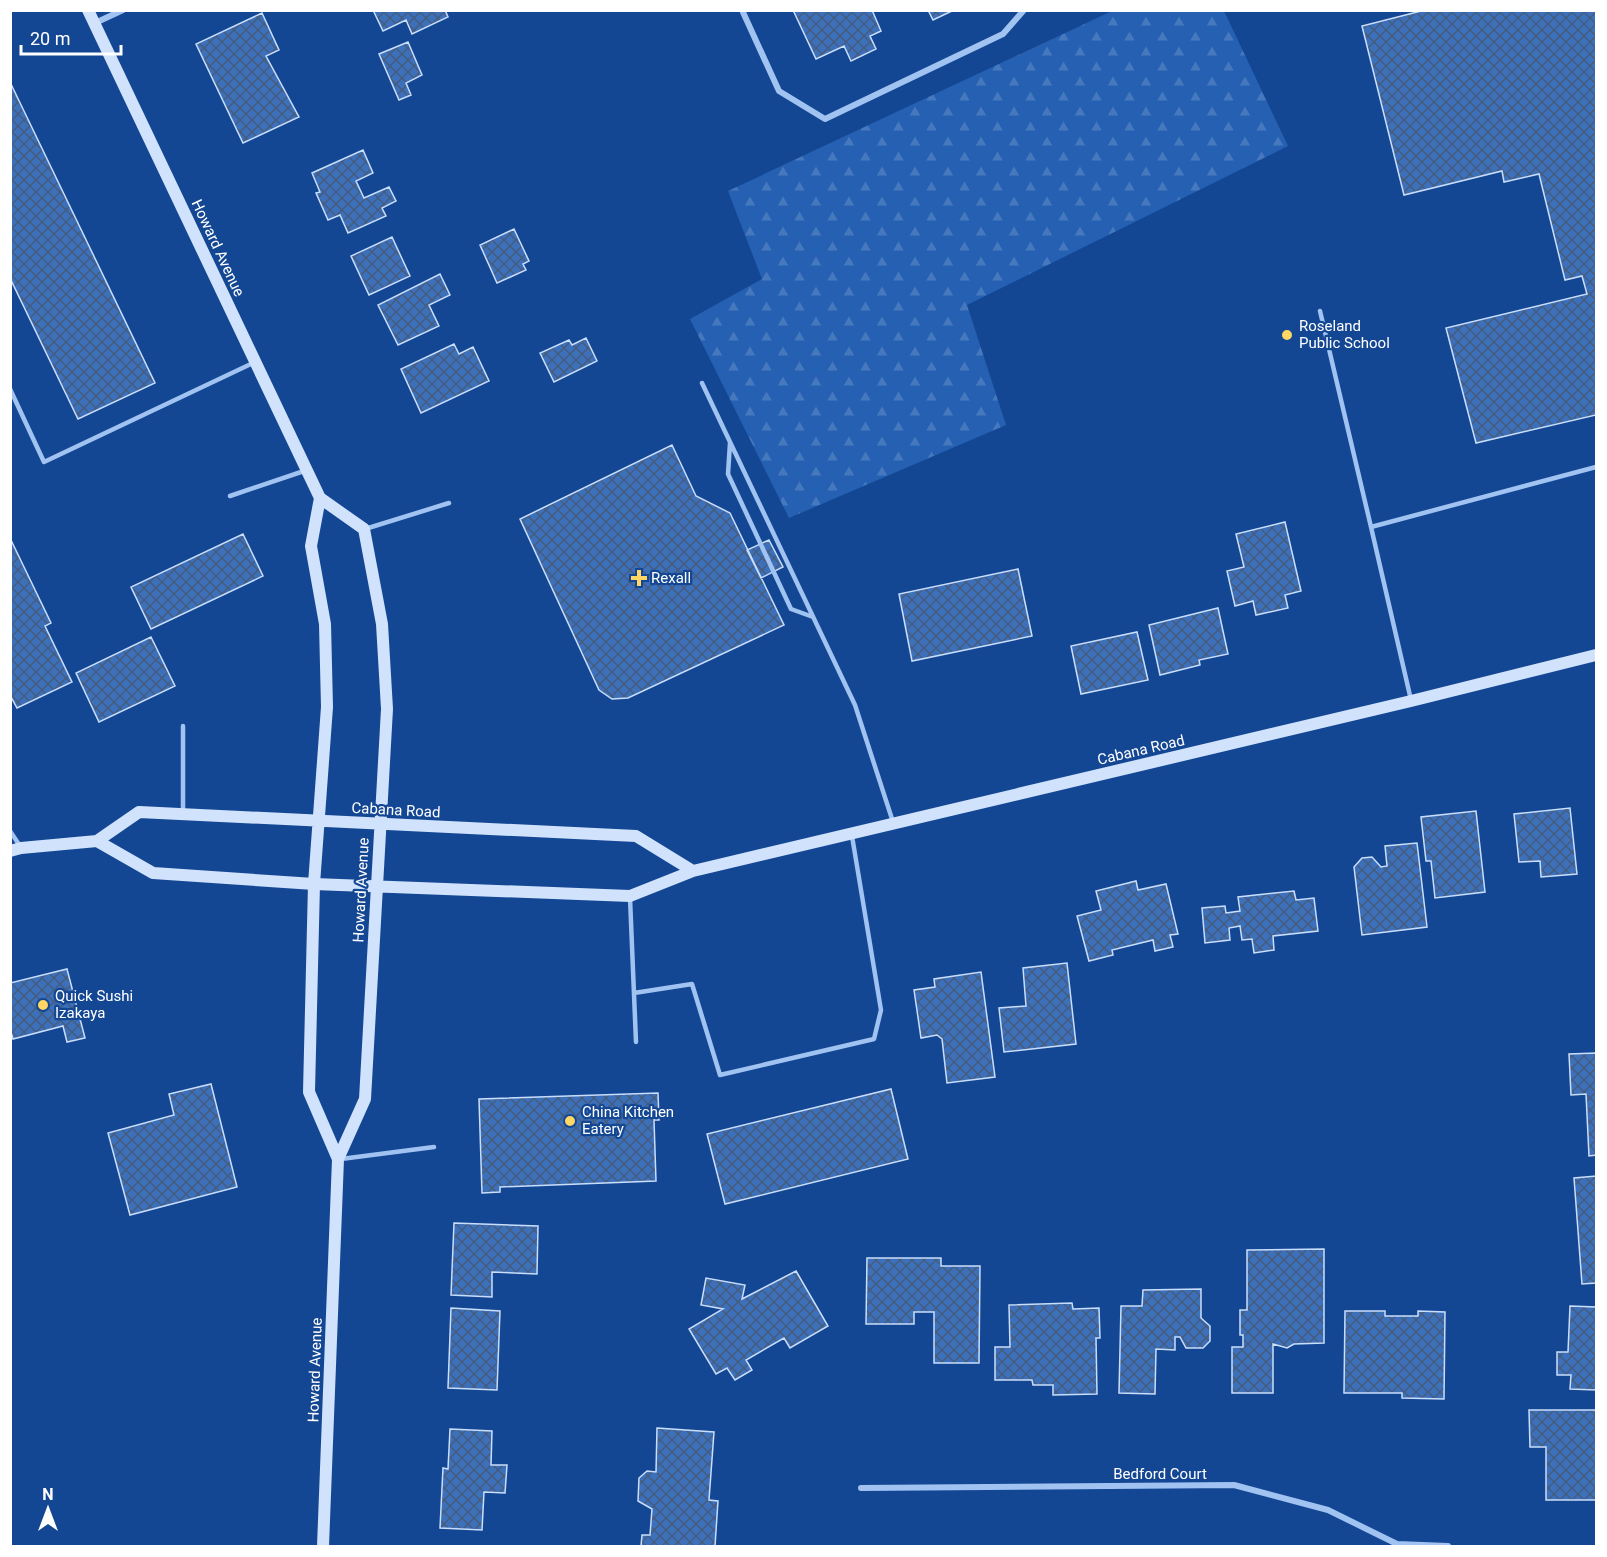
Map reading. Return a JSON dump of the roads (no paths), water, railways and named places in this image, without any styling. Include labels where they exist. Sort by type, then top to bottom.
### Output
[{"type":"street","name":"Howard Avenue","points":[[88,10],[320,498],[364,529],[382,624],[387,709],[366,1099],[338,1159],[323,1546]]},
{"type":"street","points":[[94,23],[123,10]]},
{"type":"street","points":[[742,10],[779,91],[825,119],[1003,34],[1024,10]]},
{"type":"street","name":"Howard Avenue","points":[[320,498],[311,546],[325,624],[327,695],[314,884],[309,1092],[338,1159]]},
{"type":"street","name":"Cabana Road","points":[[693,871],[636,836],[139,812],[97,842],[153,873],[314,884],[630,896],[693,871],[894,825],[1596,655]]},
{"type":"street","points":[[16,850],[97,842]]},
{"type":"street","name":"Bedford Court","points":[[861,1488],[1234,1485],[1328,1510],[1397,1545],[1448,1546]]},
{"type":"lane","points":[[1320,311],[1411,701]]},
{"type":"lane","points":[[10,389],[44,462],[255,362]]},
{"type":"lane","points":[[702,383],[855,705],[894,825]]},
{"type":"lane","points":[[730,440],[728,474],[786,599],[791,609],[813,617]]},
{"type":"lane","points":[[1371,527],[1596,466]]},
{"type":"lane","points":[[230,496],[307,470]]},
{"type":"lane","points":[[364,529],[448,503]]},
{"type":"lane","points":[[183,726],[183,814]]},
{"type":"lane","points":[[10,831],[16,850]]},
{"type":"lane","points":[[634,993],[692,984],[720,1075],[874,1039],[881,1010],[851,834]]},
{"type":"lane","points":[[630,896],[636,1042]]},
{"type":"lane","points":[[338,1159],[434,1147]]},
{"type":"place","name":"Roseland Public School","points":[[1287,335]]},
{"type":"place","name":"Rexall","points":[[639,578]]},
{"type":"place","name":"Quick Sushi Izakaya","points":[[43,1005]]},
{"type":"place","name":"China Kitchen Eatery","points":[[570,1121]]}]
